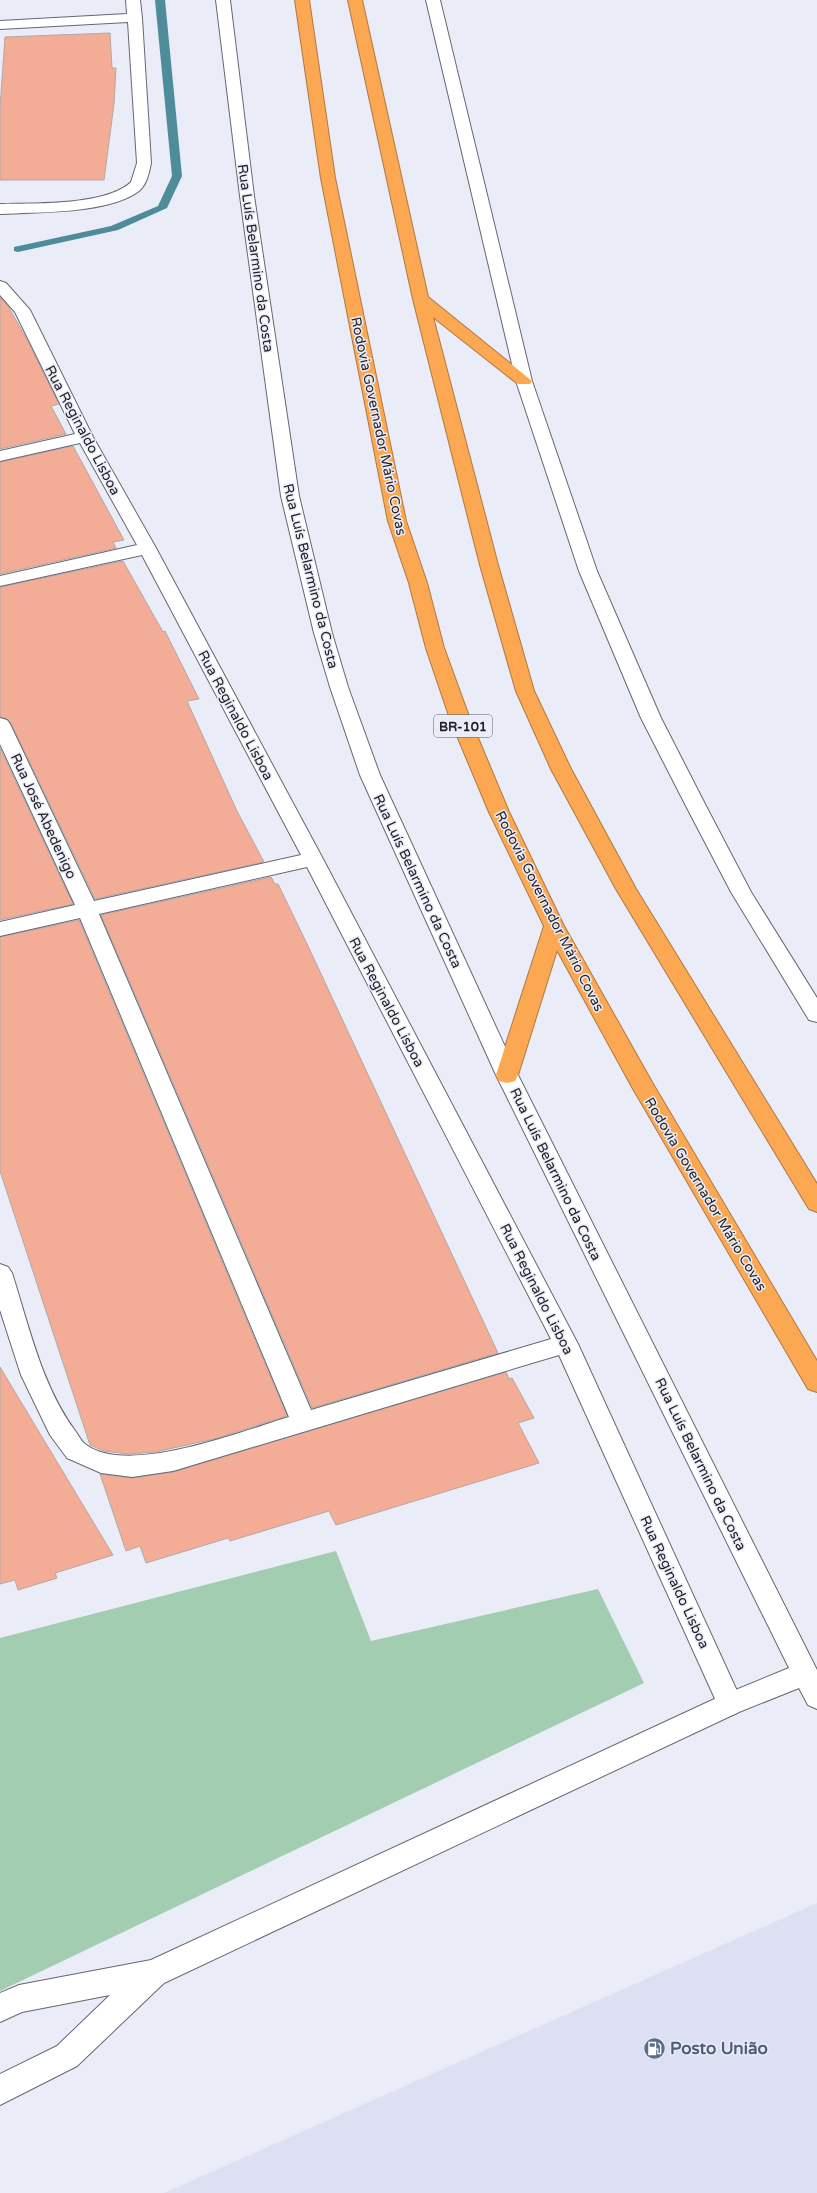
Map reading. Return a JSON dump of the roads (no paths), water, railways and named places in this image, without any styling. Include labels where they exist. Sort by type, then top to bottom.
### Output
[{"type":"highway","name":"Rodovia Governador Mário Covas","points":[[302,0],[328,178],[398,521],[418,583],[435,648],[460,719],[499,812],[554,926],[643,1087],[817,1382]]},
{"type":"highway","points":[[354,0],[421,299],[489,566],[525,691],[561,768],[626,889],[817,1203]]},
{"type":"highway","points":[[421,299],[524,381]]},
{"type":"highway","points":[[507,1076],[554,926]]},
{"type":"main road","points":[[0,209],[100,202],[134,188],[141,177],[144,163],[133,0]]},
{"type":"main road","name":"Rua Luís Belarmino da Costa","points":[[223,0],[247,196],[290,496],[323,633],[339,687],[370,775],[507,1076],[817,1697]]},
{"type":"main road","points":[[434,0],[524,381],[588,571],[651,718],[741,892],[817,1015]]},
{"type":"main road","points":[[0,25],[134,18]]},
{"type":"main road","name":"Rua Reginaldo Lisboa","points":[[0,286],[22,310],[85,437],[147,548],[313,859],[566,1344],[730,1704]]},
{"type":"main road","points":[[0,456],[85,437]]},
{"type":"main road","points":[[0,581],[147,548]]},
{"type":"main road","name":"Rua José Abedenigo","points":[[0,724],[87,909],[303,1421]]},
{"type":"main road","points":[[0,929],[313,859]]},
{"type":"main road","points":[[0,1273],[33,1375],[59,1428],[76,1450],[101,1463],[132,1467],[173,1462],[303,1421],[566,1344]]},
{"type":"main road","points":[[0,2008],[19,1999],[154,1973],[730,1704],[804,1673]]},
{"type":"main road","points":[[0,2090],[66,2056],[154,1973]]},
{"type":"waterway","points":[[18,249],[114,228],[162,208],[177,176],[160,0]]},
{"type":"place","name":"Posto União","points":[[654,2048]]}]
